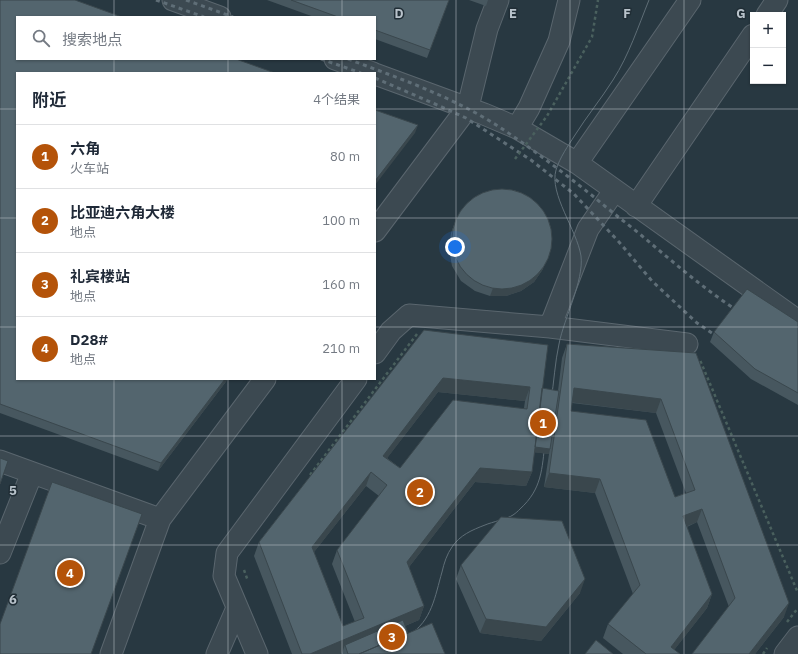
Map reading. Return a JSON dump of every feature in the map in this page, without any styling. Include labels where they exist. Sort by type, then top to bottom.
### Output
[{"type":"street","points":[[173,0],[217,16]]},
{"type":"street","points":[[376,230],[468,107],[487,29],[498,0]]},
{"type":"street","points":[[517,128],[529,108],[559,40],[569,0]]},
{"type":"street","points":[[576,163],[690,0]]},
{"type":"street","points":[[769,12],[777,0]]},
{"type":"street","points":[[636,206],[750,39]]},
{"type":"street","points":[[338,60],[371,72]]},
{"type":"street","points":[[376,74],[468,107],[517,128],[576,163],[798,322]]},
{"type":"street","points":[[550,327],[588,229],[614,191]]},
{"type":"street","points":[[376,352],[391,331],[409,315],[550,327],[690,352]]},
{"type":"street","points":[[111,654],[160,519],[264,380]]},
{"type":"street","points":[[257,654],[224,576],[227,553],[355,380]]},
{"type":"street","points":[[0,461],[160,519]]},
{"type":"street","points":[[0,553],[32,472]]},
{"type":"street","points":[[217,654],[237,608]]},
{"type":"street","points":[[785,654],[798,636]]},
{"type":"path","points":[[515,159],[547,116],[592,37],[598,0]]},
{"type":"path","points":[[309,476],[420,331]]},
{"type":"path","points":[[690,352],[700,360],[798,593]]},
{"type":"path","points":[[242,564],[250,587]]},
{"type":"building","points":[[0,0],[75,0],[119,16],[16,16],[16,60],[239,60],[272,72],[16,72],[16,380],[224,380],[161,463],[0,404]]},
{"type":"building","points":[[291,0],[449,0],[430,50],[376,30],[376,16],[335,16]]},
{"type":"building","points":[[376,110],[418,125],[376,180]]},
{"type":"building","points":[[502,189],[521,193],[537,204],[548,220],[552,239],[548,258],[537,274],[521,285],[502,289],[483,285],[467,274],[456,258],[452,239],[456,220],[467,204],[483,193]]},
{"type":"building","points":[[747,289],[798,322],[798,393],[755,369],[714,332]]},
{"type":"building","points":[[424,330],[548,345],[532,472],[480,468],[407,562],[424,606],[310,654],[302,654],[259,542]],"holes":[[[443,378],[530,387],[527,409],[453,400],[400,468],[383,456]],[[371,472],[387,485],[337,550],[364,618],[343,626],[312,547]]]},
{"type":"building","points":[[567,344],[696,353],[789,603],[749,654],[692,654],[735,598],[702,509],[683,516],[712,594],[671,647],[680,654],[646,654],[608,624],[640,585],[600,479],[549,473]],"holes":[[[574,388],[661,399],[695,490],[675,497],[646,420],[571,411]]]},
{"type":"building","points":[[542,388],[559,391],[550,449],[535,447]]},
{"type":"building","points":[[0,458],[8,461],[0,484]]},
{"type":"building","points":[[52,482],[142,514],[91,654],[0,654],[0,624]]},
{"type":"building","points":[[501,517],[562,521],[585,579],[546,627],[486,619],[461,565]]},
{"type":"building","points":[[403,620],[408,633],[359,654],[348,654],[345,645]]},
{"type":"building","points":[[432,623],[445,654],[359,654]]},
{"type":"building","points":[[596,640],[613,654],[585,654]]},
{"type":"tram line","points":[[551,401],[559,344],[577,288],[581,266],[581,256],[578,246],[556,190],[556,170],[567,147],[624,61],[649,0]]},
{"type":"tram line","points":[[409,635],[423,623],[428,615],[435,599],[446,559],[455,543],[471,531],[513,515],[533,494],[542,470],[545,442]]},
{"type":"railway","points":[[156,0],[201,16]]},
{"type":"railway","points":[[186,0],[230,16]]},
{"type":"railway","points":[[324,60],[358,72]]},
{"type":"railway","points":[[351,60],[448,99],[467,108],[504,130],[572,180],[690,276],[741,313]]},
{"type":"railway","points":[[376,78],[466,118],[531,160],[574,194],[619,242],[652,281],[697,323],[722,340]]},
{"type":"place","name":"六角","points":[[543,423]]},
{"type":"place","name":"比亚迪六角大楼","points":[[420,492]]},
{"type":"place","name":"D28#","points":[[70,573]]},
{"type":"place","name":"礼宾楼站","points":[[392,637]]}]
